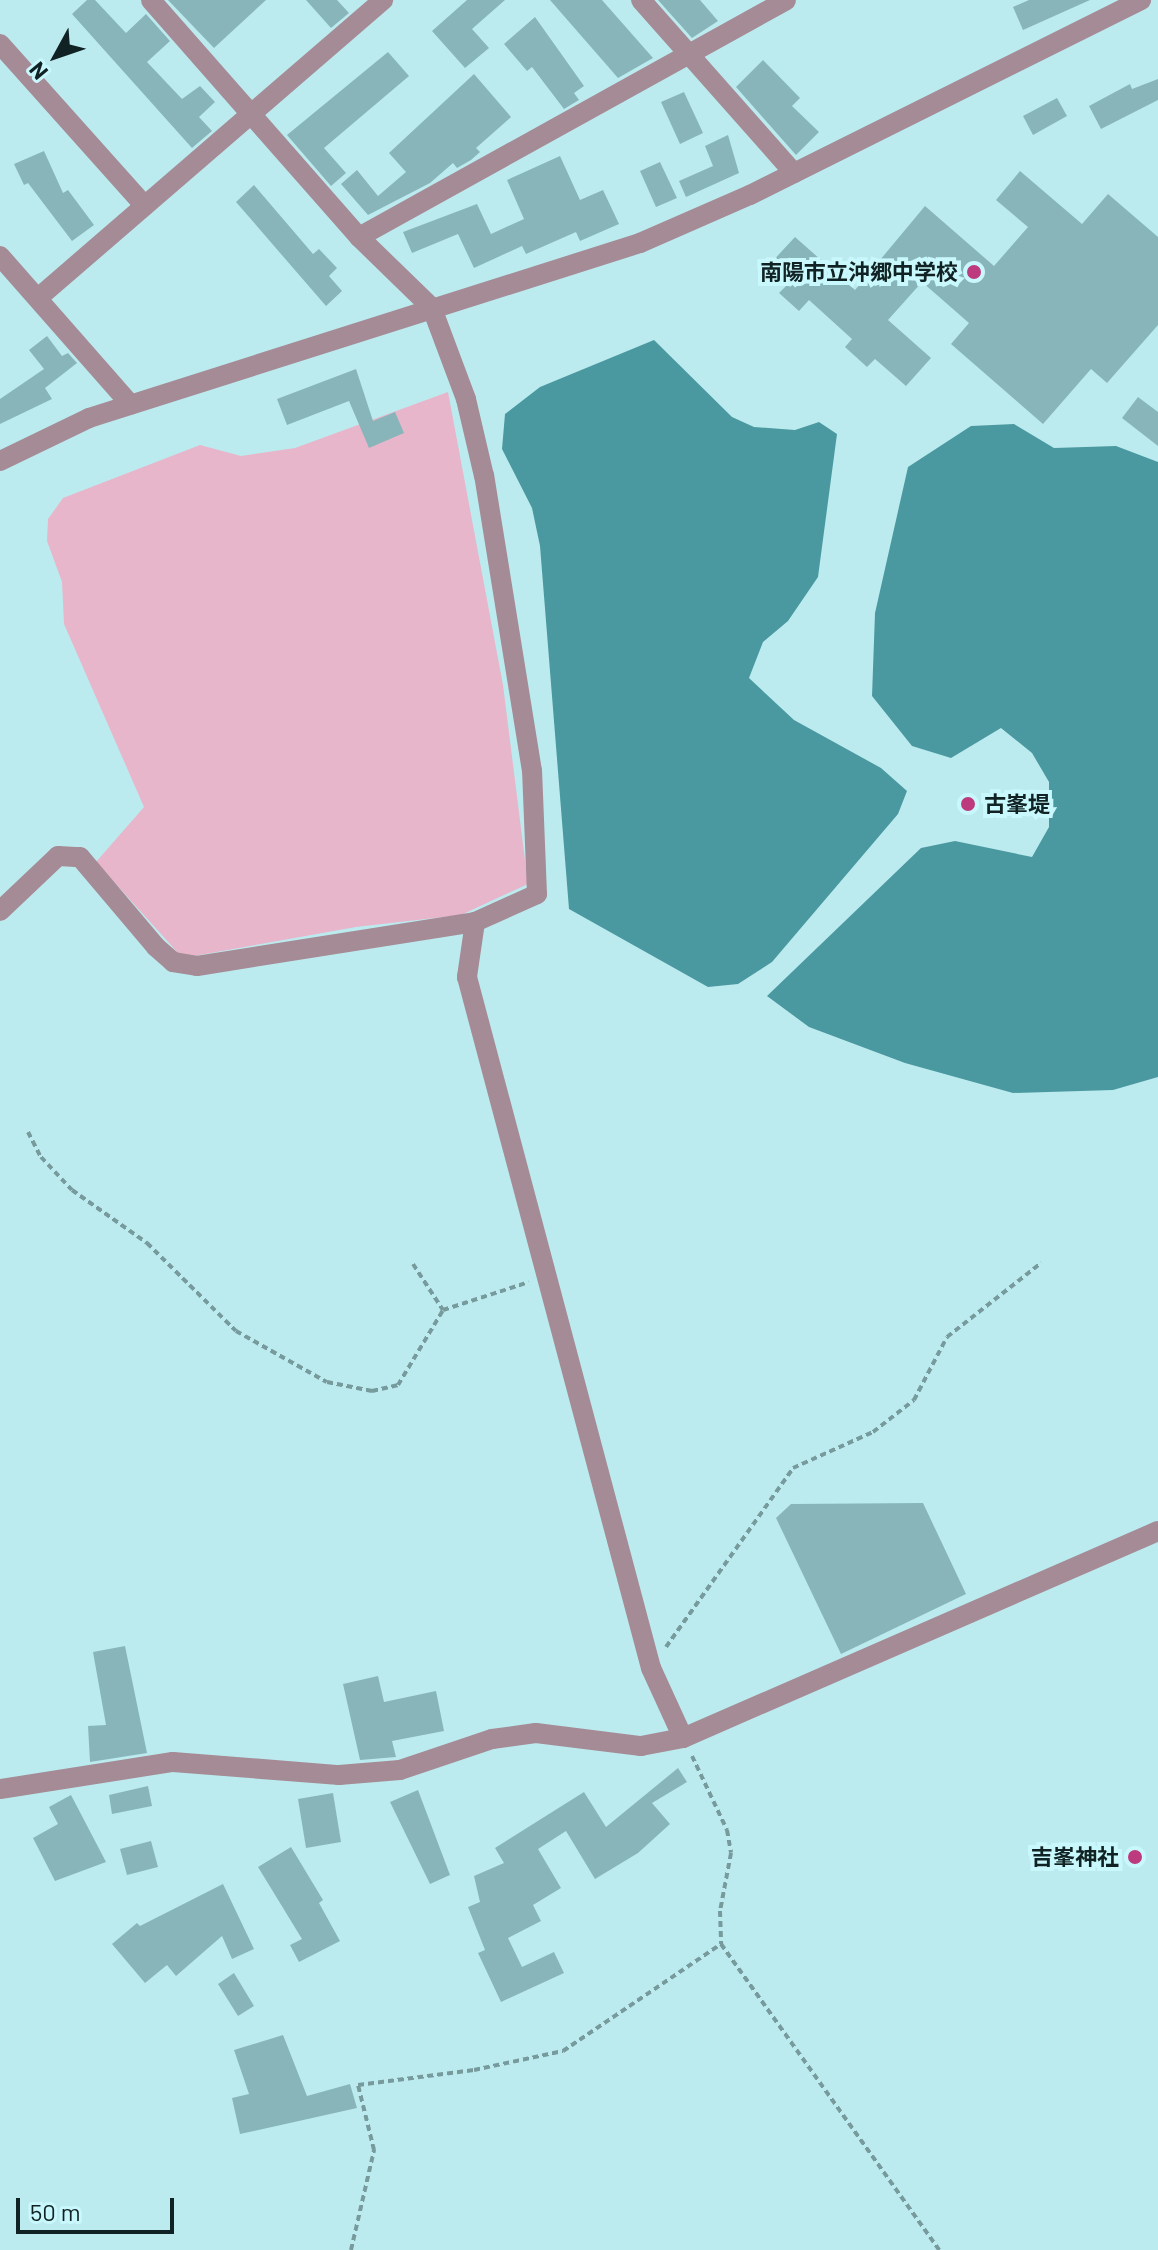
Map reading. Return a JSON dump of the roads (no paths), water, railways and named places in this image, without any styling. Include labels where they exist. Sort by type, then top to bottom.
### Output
[{"type":"street","points":[[0,911],[58,856],[80,857],[156,947],[173,962],[197,966],[475,922],[537,894],[536,819],[484,476],[466,399],[432,308],[359,237],[151,0]]},
{"type":"street","points":[[38,298],[383,0]]},
{"type":"street","points":[[641,0],[794,173]]},
{"type":"street","points":[[359,237],[786,0]]},
{"type":"street","points":[[0,461],[63,428],[640,243],[794,173],[1141,0]]},
{"type":"street","points":[[0,44],[145,206]]},
{"type":"street","points":[[0,256],[131,405]]},
{"type":"street","points":[[475,922],[467,977],[651,1668],[683,1738]]},
{"type":"street","points":[[0,1789],[173,1762],[339,1775],[400,1770],[492,1739],[536,1733],[641,1746],[683,1738],[1158,1531]]},
{"type":"water","points":[[654,340],[732,417],[754,427],[795,430],[819,422],[837,434],[818,577],[788,621],[763,642],[749,678],[794,720],[881,768],[907,791],[898,814],[772,962],[738,984],[708,987],[569,909],[540,546],[532,508],[502,449],[505,414],[540,387]]},
{"type":"water","points":[[1014,424],[1054,448],[1116,446],[1158,462],[1158,1077],[1113,1090],[1013,1093],[905,1063],[809,1027],[767,996],[921,848],[955,841],[1032,857],[1049,827],[1049,782],[1032,753],[1001,728],[951,758],[912,746],[872,696],[875,613],[908,467],[971,426]]},
{"type":"place","name":"南陽市立沖郷中学校","points":[[974,272]]},
{"type":"place","name":"古峯堤","points":[[968,804]]},
{"type":"place","name":"吉峯神社","points":[[1135,1857]]}]
